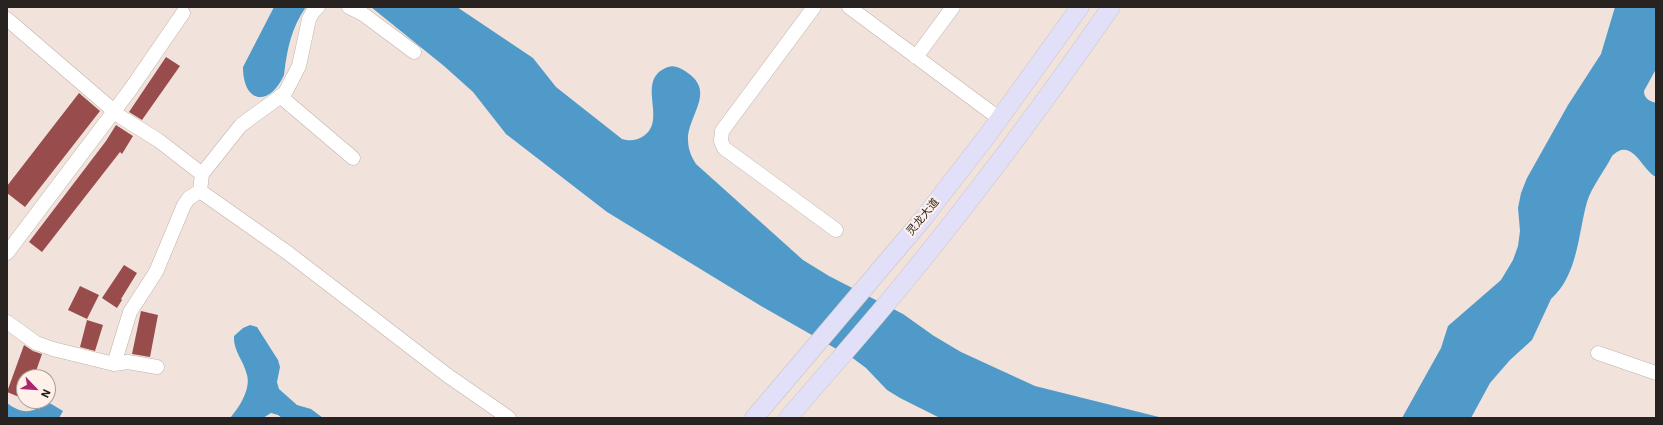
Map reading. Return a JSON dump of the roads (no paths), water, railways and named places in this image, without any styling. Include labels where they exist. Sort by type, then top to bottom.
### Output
[{"type":"main road","name":"灵龙大道","points":[[754,418],[922,220],[1000,119],[1080,7]]},
{"type":"main road","points":[[788,418],[902,285],[1007,152],[1112,7]]},
{"type":"street","points":[[200,191],[202,174],[241,125],[285,93],[293,80],[301,58],[310,19],[313,12],[318,7]]},
{"type":"street","points":[[349,7],[363,14],[414,52]]},
{"type":"street","points":[[814,7],[722,131],[721,141],[724,148],[836,230]]},
{"type":"street","points":[[849,7],[1000,119]]},
{"type":"street","points":[[916,57],[953,7]]},
{"type":"street","points":[[7,253],[114,111],[183,13]]},
{"type":"street","points":[[7,19],[121,117],[158,140],[202,174]]},
{"type":"street","points":[[280,96],[353,158]]},
{"type":"street","points":[[114,364],[130,312],[156,272],[184,205],[189,198],[200,191]]},
{"type":"street","points":[[200,191],[288,253],[447,375],[509,418]]},
{"type":"street","points":[[7,322],[36,343],[53,349],[114,364],[128,362],[157,367]]},
{"type":"street","points":[[1598,353],[1656,373]]},
{"type":"water","points":[[274,7],[306,7],[293,31],[290,40],[284,75],[278,86],[271,93],[258,97],[252,94],[247,88],[244,79],[243,67]]},
{"type":"water","points":[[371,7],[457,7],[533,58],[556,87],[625,140],[632,140],[642,137],[650,130],[653,121],[653,81],[658,73],[671,66],[685,71],[699,86],[700,94],[699,103],[689,129],[688,139],[690,152],[696,164],[803,260],[829,276],[903,314],[934,336],[961,352],[1035,386],[1163,418],[940,418],[900,398],[887,390],[866,368],[854,359],[761,306],[607,212],[506,134],[473,92],[444,66]]},
{"type":"water","points":[[1615,7],[1656,7],[1656,69],[1644,91],[1644,94],[1646,98],[1656,103],[1656,177],[1631,152],[1625,150],[1619,151],[1612,156],[1589,196],[1576,254],[1567,278],[1551,299],[1532,340],[1510,360],[1490,383],[1471,418],[1402,418],[1441,348],[1448,326],[1501,280],[1513,260],[1518,246],[1520,231],[1518,208],[1521,193],[1527,178],[1568,105],[1601,54]]},
{"type":"water","points":[[250,325],[257,327],[278,360],[280,367],[277,382],[279,389],[297,405],[311,409],[323,418],[282,418],[271,413],[263,418],[230,418],[237,409],[246,392],[248,380],[246,370],[235,346],[234,336],[243,328]]},
{"type":"water","points":[[7,403],[16,409],[23,411],[56,409],[56,407],[63,411],[59,418],[7,418]]}]
